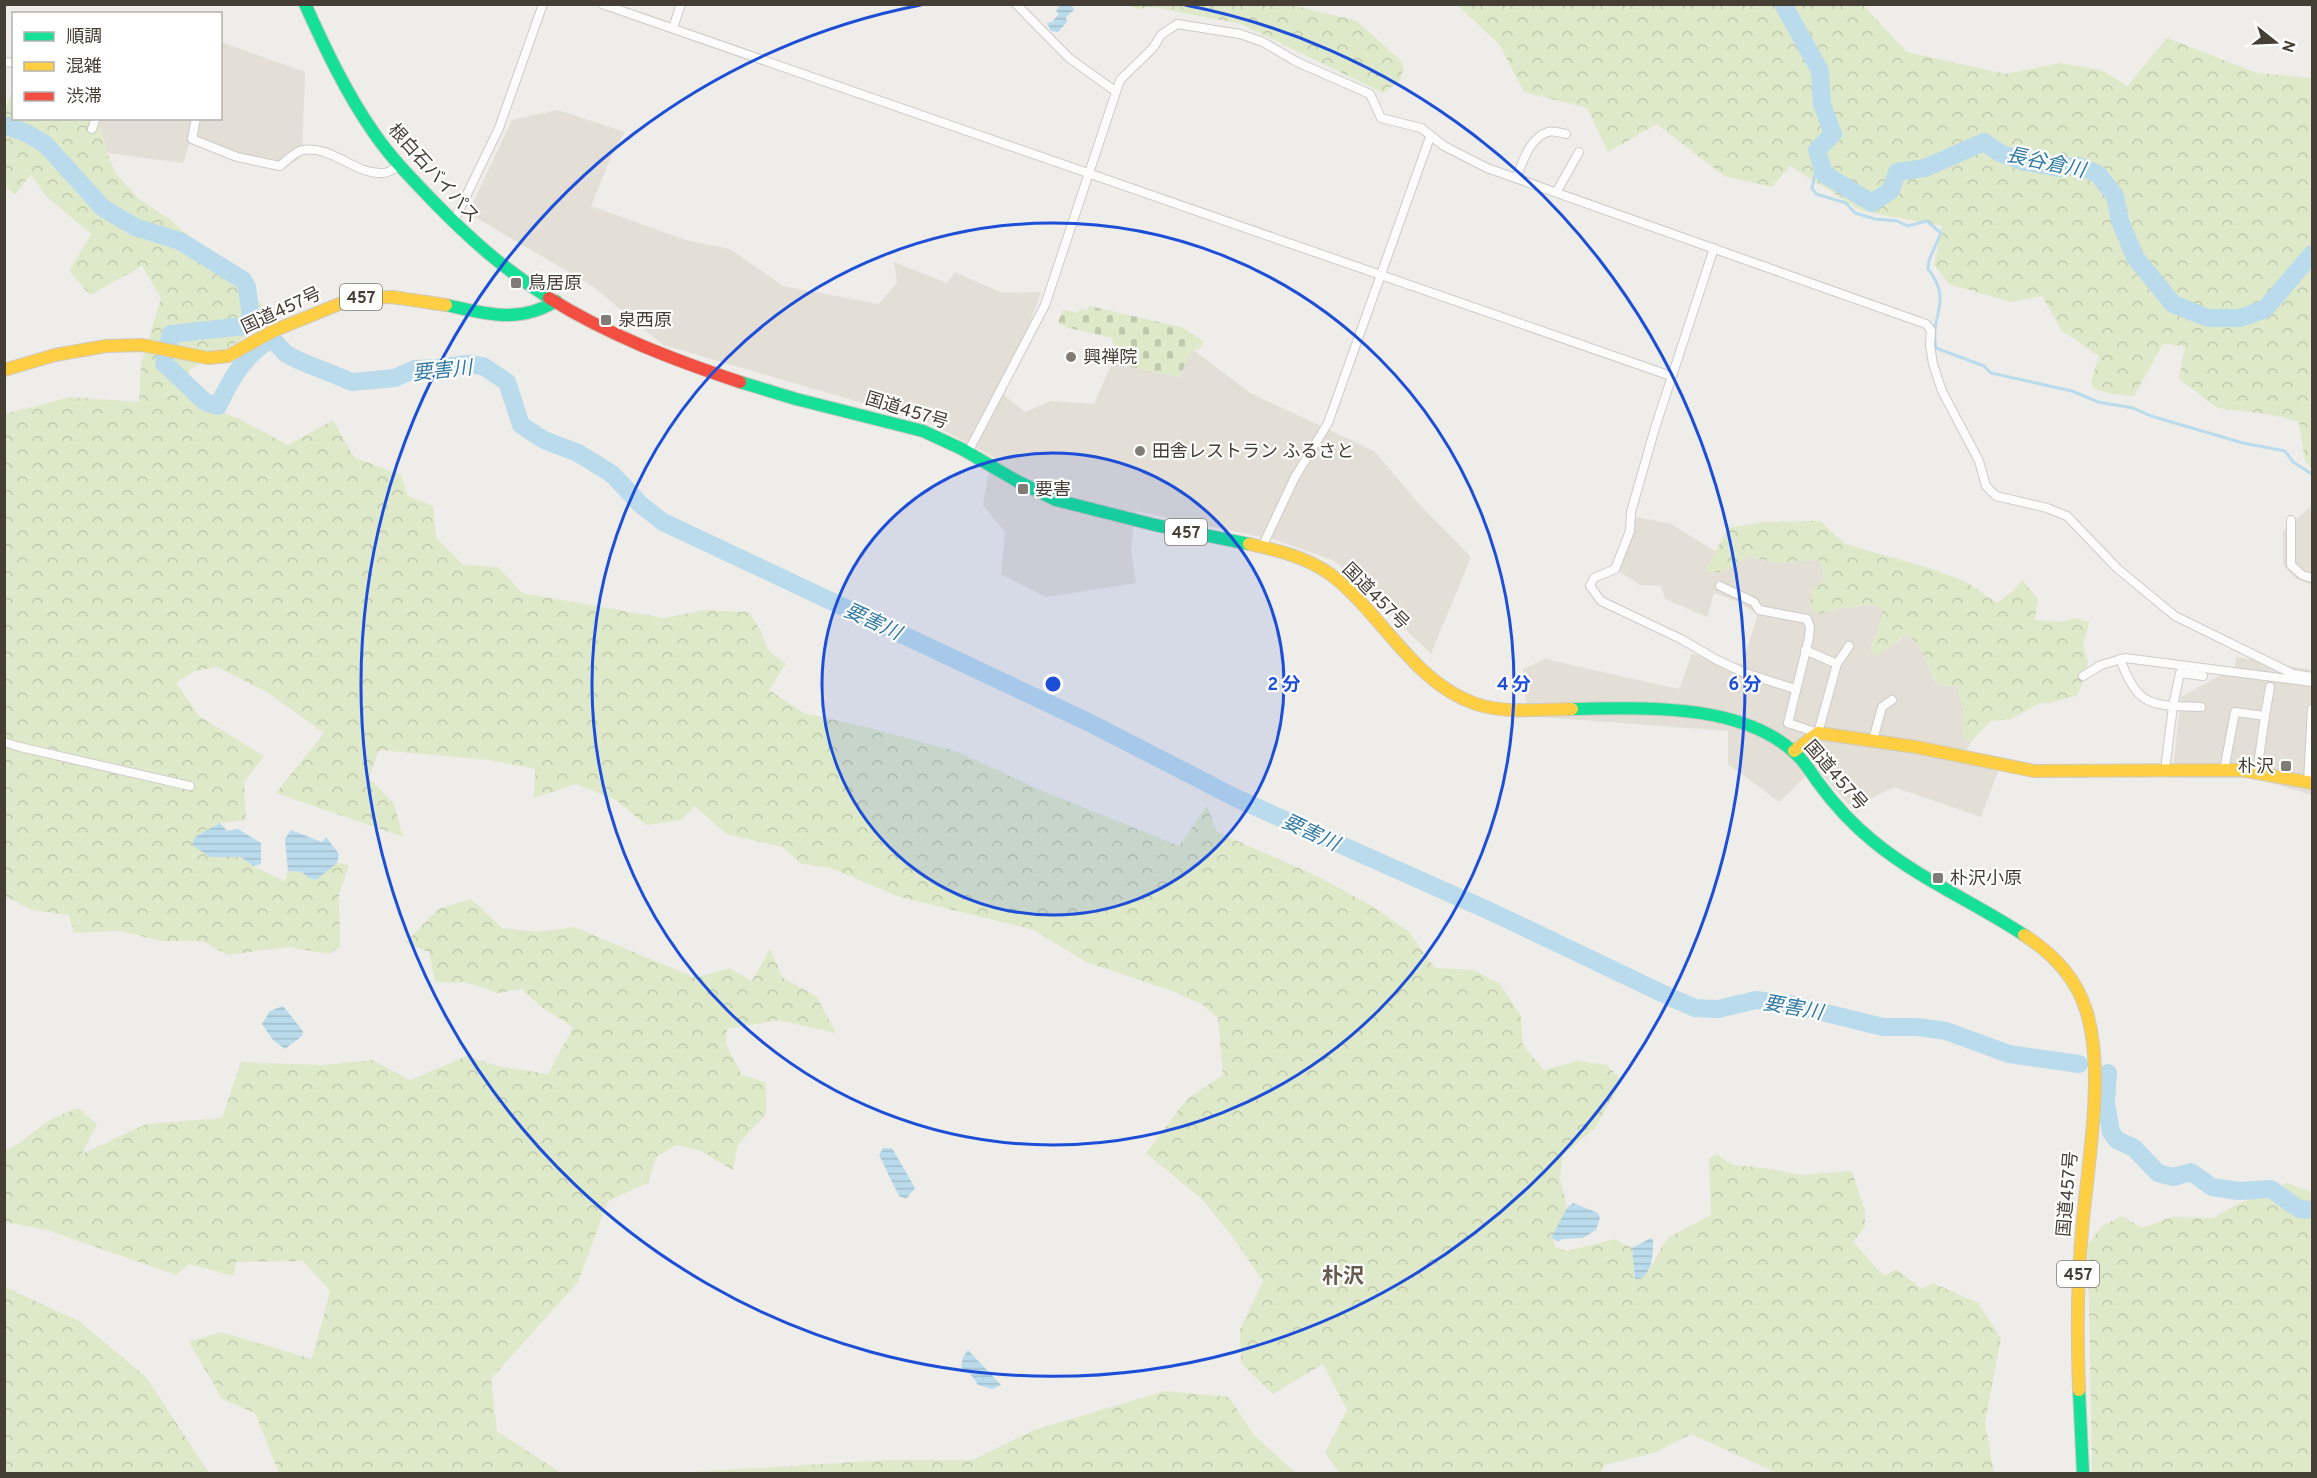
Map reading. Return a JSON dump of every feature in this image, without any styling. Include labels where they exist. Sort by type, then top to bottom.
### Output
[{"type":"main road","name":"根白石バイパス","points":[[305,4],[351,94],[375,135],[400,165],[453,223],[497,262],[556,302]]},
{"type":"main road","name":"国道457号","points":[[4,370],[54,353],[84,348],[142,345],[214,358],[228,356],[280,328],[295,324],[345,300],[360,297],[422,301],[504,316],[530,314],[546,309],[556,302],[622,337],[705,368],[799,399],[933,434],[1031,489],[1067,504],[1194,534],[1262,547],[1301,558],[1325,571],[1344,587],[1424,671],[1449,691],[1471,702],[1501,710],[1652,708],[1685,711],[1747,725],[1794,751],[1843,814],[1868,837],[1897,859],[2033,940],[2059,964],[2076,985],[2089,1016],[2094,1040],[2096,1076],[2079,1262],[2076,1337],[2083,1473]]},
{"type":"main road","points":[[1794,751],[1818,733],[1873,740],[2034,771],[2224,770],[2257,772],[2310,782]]},
{"type":"street","points":[[453,223],[499,128],[543,4]]},
{"type":"street","points":[[602,4],[1671,376]]},
{"type":"street","points":[[673,28],[681,4]]},
{"type":"street","points":[[1016,4],[1069,58],[1115,91]]},
{"type":"street","points":[[968,452],[1045,305],[1120,80],[1153,48],[1161,34],[1177,24],[1240,34],[1263,42],[1297,62],[1370,94],[1381,118],[1421,128],[1431,137],[1471,160],[1926,324],[1931,330],[1930,345],[1933,364],[1942,391],[1979,461],[1986,486],[1996,496],[2047,508],[2067,516],[2118,569],[2175,616],[2285,670],[2313,677]]},
{"type":"street","points":[[92,129],[95,120]]},
{"type":"street","points":[[196,120],[192,139],[237,157],[258,162],[280,166],[295,153],[303,150],[318,151],[373,172],[385,174],[400,165]]},
{"type":"street","points":[[1516,178],[1528,151],[1538,137],[1550,131],[1566,134]]},
{"type":"street","points":[[1262,547],[1295,477],[1328,423],[1431,137]]},
{"type":"street","points":[[1557,191],[1579,152]]},
{"type":"street","points":[[1714,248],[1671,376],[1633,503],[1630,531],[1623,551],[1615,569],[1591,580],[1591,591],[1601,601],[1681,639],[1717,660],[1745,673],[1795,689]]},
{"type":"street","points":[[2291,520],[2290,565],[2302,575],[2313,578]]},
{"type":"street","points":[[1720,586],[1754,602],[1759,610],[1807,619],[1810,627],[1788,723],[1818,733],[1837,664],[1849,646]]},
{"type":"street","points":[[1805,650],[1837,664]]},
{"type":"street","points":[[2084,676],[2101,665],[2125,658],[2313,682]]},
{"type":"street","points":[[2120,659],[2129,681],[2141,698],[2159,705],[2201,708]]},
{"type":"street","points":[[2164,770],[2180,674],[2203,676]]},
{"type":"street","points":[[2257,772],[2270,687]]},
{"type":"street","points":[[1873,740],[1882,707],[1892,700]]},
{"type":"street","points":[[2310,782],[2313,709]]},
{"type":"street","points":[[2224,770],[2235,712],[2265,716]]},
{"type":"street","points":[[4,742],[190,786]]},
{"type":"shaded area","points":[[222,42],[305,72],[302,156],[282,170],[189,144],[183,163],[107,153],[99,120],[222,120]]},
{"type":"shaded area","points":[[558,110],[625,132],[614,150],[591,206],[686,240],[730,249],[783,286],[879,304],[897,283],[894,262],[947,283],[955,272],[1002,293],[1041,292],[1004,395],[1025,412],[1051,401],[1094,404],[1112,363],[1180,377],[1191,348],[1250,393],[1374,451],[1421,506],[1471,557],[1431,654],[1335,561],[1276,540],[1135,511],[1131,550],[1136,583],[1046,597],[1001,574],[1005,532],[983,505],[988,475],[997,459],[928,422],[663,345],[591,285],[468,213],[512,120]]},
{"type":"shaded area","points":[[2310,507],[2312,509],[2312,585],[2296,579],[2283,565],[2283,531]]},
{"type":"shaded area","points":[[1637,517],[1671,524],[1716,552],[1706,571],[1723,572],[1748,556],[1776,563],[1818,560],[1822,566],[1824,581],[1819,614],[1842,608],[1875,605],[1884,613],[1870,650],[1898,642],[1907,635],[1918,643],[1936,684],[1958,687],[1963,714],[1963,736],[1971,742],[1965,752],[1998,771],[1981,817],[1894,787],[1872,798],[1857,813],[1815,767],[1779,802],[1728,764],[1728,731],[1527,716],[1523,669],[1545,659],[1679,689],[1692,654],[1742,664],[1758,614],[1736,601],[1714,593],[1707,617],[1665,599],[1661,586],[1640,585],[1615,569]]},
{"type":"shaded area","points":[[2236,657],[2312,670],[2312,795],[2254,778],[2172,778],[2181,697],[2235,667]]},
{"type":"green space","points":[[1127,5],[1292,5],[1357,21],[1399,59],[1404,67],[1400,81],[1383,93],[1241,24],[1152,7],[1137,9]]},
{"type":"green space","points":[[1457,5],[1863,5],[1907,52],[2006,74],[2059,63],[2102,70],[2127,86],[2167,38],[2257,73],[2312,78],[2312,469],[2305,461],[2299,422],[2272,415],[2217,408],[2179,379],[2185,346],[2163,344],[2134,396],[2112,394],[2094,389],[2091,381],[2099,356],[2062,331],[2042,296],[2011,302],[1949,284],[1934,265],[1942,226],[1862,211],[1790,166],[1772,187],[1724,176],[1657,124],[1608,152],[1587,108],[1524,92],[1499,44]]},
{"type":"green space","points":[[12,90],[12,120],[99,120],[107,153],[116,174],[139,199],[171,220],[277,319],[189,370],[191,399],[241,420],[288,445],[333,420],[354,457],[401,475],[408,496],[433,506],[436,538],[463,565],[498,567],[522,593],[664,618],[705,610],[749,612],[761,631],[768,650],[786,664],[769,690],[804,713],[958,752],[1040,790],[1179,846],[1207,806],[1217,832],[1317,876],[1374,907],[1408,931],[1435,968],[1474,970],[1500,984],[1521,1016],[1523,1045],[1544,1070],[1577,1061],[1607,1065],[1622,1081],[1594,1129],[1563,1155],[1560,1178],[1567,1208],[1552,1238],[1555,1247],[1567,1251],[1615,1239],[1632,1248],[1635,1278],[1641,1279],[1668,1238],[1711,1215],[1709,1158],[1717,1154],[1732,1165],[1765,1168],[1800,1175],[1852,1171],[1865,1211],[1865,1227],[1853,1242],[1884,1276],[1896,1269],[1922,1289],[1933,1283],[1978,1303],[2001,1338],[1985,1423],[1994,1473],[1777,1473],[1691,1434],[1654,1453],[1604,1465],[1601,1473],[1339,1473],[1325,1453],[1347,1410],[1323,1364],[1273,1394],[1241,1363],[1240,1329],[1263,1282],[1238,1244],[1202,1199],[1146,1153],[1187,1099],[1223,1075],[1218,1018],[1203,1005],[1172,991],[1086,962],[1034,930],[900,897],[831,868],[801,864],[782,847],[726,834],[695,806],[681,820],[646,825],[616,800],[576,784],[534,798],[535,769],[490,760],[379,750],[369,778],[394,804],[403,837],[276,793],[324,733],[267,692],[217,667],[195,671],[176,683],[199,716],[264,756],[244,782],[246,820],[220,823],[195,837],[210,857],[241,857],[253,866],[285,881],[288,871],[302,872],[316,880],[337,863],[349,865],[339,894],[340,947],[329,954],[288,947],[228,955],[202,941],[162,941],[119,931],[74,933],[69,915],[32,910],[5,896],[5,414],[70,397],[139,402],[141,364],[161,298],[142,266],[90,295],[69,271],[91,234],[46,196],[31,174],[15,195],[5,186],[5,111]]},
{"type":"green space","points":[[1089,306],[1181,327],[1203,341],[1200,350],[1191,349],[1180,377],[1112,363],[1116,352],[1112,338],[1065,327],[1058,323],[1063,310],[1078,313],[1080,309],[1087,311]]},
{"type":"green space","points":[[1820,521],[1845,544],[1936,570],[1968,583],[1997,603],[2013,591],[2022,580],[2038,599],[2035,620],[2062,622],[2076,618],[2089,622],[2083,646],[2088,662],[2078,695],[2050,703],[2040,703],[2011,719],[1991,721],[1971,742],[1963,736],[1963,714],[1958,687],[1936,684],[1918,643],[1907,635],[1877,655],[1870,651],[1883,613],[1875,605],[1842,608],[1819,614],[1809,608],[1811,590],[1824,581],[1822,566],[1818,560],[1776,563],[1748,556],[1723,572],[1705,572],[1728,528],[1762,522]]},
{"type":"green space","points":[[471,899],[502,928],[537,932],[574,927],[696,978],[729,968],[752,981],[770,949],[783,978],[816,996],[836,1033],[778,1020],[727,1029],[726,1044],[742,1075],[766,1082],[766,1114],[738,1144],[733,1170],[701,1151],[677,1145],[656,1157],[648,1183],[608,1201],[578,1282],[491,1379],[497,1431],[561,1473],[279,1473],[255,1413],[222,1399],[189,1342],[221,1332],[312,1359],[330,1291],[303,1261],[236,1262],[234,1276],[189,1264],[176,1275],[47,1230],[5,1222],[5,1151],[21,1142],[49,1120],[78,1108],[97,1124],[82,1154],[146,1124],[222,1118],[241,1062],[322,1065],[372,1060],[410,1080],[467,1056],[501,1067],[548,1074],[573,1027],[540,1006],[522,989],[498,993],[467,983],[435,982],[429,952],[405,943],[438,909]]},
{"type":"green space","points":[[2287,1183],[2312,1192],[2312,1473],[2092,1473],[2088,1244],[2102,1226],[2122,1216],[2142,1228],[2172,1217],[2213,1218],[2234,1206]]},
{"type":"green space","points":[[5,1287],[79,1321],[146,1377],[209,1473],[5,1473]]},
{"type":"green space","points":[[1165,1391],[1229,1397],[1253,1434],[1296,1473],[674,1473],[889,1460],[973,1460],[1034,1430]]},
{"type":"water","points":[[1060,5],[1072,5],[1074,10],[1066,17],[1067,22],[1058,32],[1051,31],[1047,23],[1052,22],[1059,14],[1056,11]]},
{"type":"water","points":[[220,823],[227,831],[238,829],[261,843],[261,864],[253,866],[241,857],[210,857],[192,845],[195,837]]},
{"type":"water","points":[[291,830],[322,842],[326,837],[339,854],[337,863],[316,880],[302,872],[288,871],[285,839]]},
{"type":"water","points":[[283,1006],[303,1031],[302,1036],[285,1049],[273,1040],[262,1024],[270,1011]]},
{"type":"water","points":[[883,1148],[892,1148],[915,1188],[906,1199],[899,1196],[879,1155]]},
{"type":"water","points":[[1573,1203],[1598,1213],[1600,1218],[1596,1230],[1583,1238],[1558,1241],[1551,1238],[1567,1208]]},
{"type":"water","points":[[1651,1238],[1653,1240],[1652,1261],[1645,1275],[1641,1279],[1635,1279],[1632,1248]]},
{"type":"water","points":[[968,1350],[1001,1385],[993,1389],[978,1385],[972,1376],[961,1367],[963,1357]]},
{"type":"waterway","name":"長谷倉川","points":[[1783,4],[1820,71],[1822,104],[1833,134],[1817,150],[1824,174],[1872,203],[1891,190],[1897,172],[1925,168],[1984,142],[2000,153],[2022,161],[2058,168],[2079,166],[2098,174],[2115,196],[2120,221],[2135,257],[2173,304],[2208,318],[2240,318],[2265,309],[2312,254]]},
{"type":"waterway","name":"要害川","points":[[4,125],[26,133],[45,144],[103,208],[135,227],[180,241],[243,280],[247,287],[251,318],[244,326],[171,334],[164,363],[205,402],[218,406],[245,361],[269,340],[275,342],[286,354],[352,382],[395,378],[415,369],[467,364],[483,366],[507,382],[521,425],[544,440],[578,453],[612,474],[641,505],[663,522],[1088,722],[1238,799],[1494,913],[1672,998],[1695,1008],[1718,1009],[1756,1000],[1789,1004],[1883,1027],[1917,1027],[1946,1031],[2009,1054],[2079,1064]]},
{"type":"waterway","points":[[1819,156],[1812,188],[1816,194],[1846,203],[1855,213],[1875,219],[1897,221],[1908,226],[1927,221],[1941,233],[1929,260],[1928,269],[1936,281],[1940,300],[1935,326],[1936,348],[1984,366],[1991,373],[2072,391],[2098,402],[2133,408],[2151,416],[2243,443],[2285,451],[2293,462],[2312,474]]},
{"type":"waterway","name":"要害川","points":[[2108,1073],[2106,1102],[2111,1132],[2117,1140],[2134,1148],[2158,1173],[2173,1177],[2191,1172],[2212,1187],[2239,1191],[2271,1189],[2299,1209],[2312,1210]]},
{"type":"traffic: fast","points":[[305,4],[345,86],[374,133],[402,169],[475,241],[517,276],[549,298]]},
{"type":"traffic: fast","points":[[446,305],[489,314],[515,315],[529,313],[556,301]]},
{"type":"traffic: fast","points":[[740,382],[796,399],[923,431],[962,449],[1017,481],[1056,500],[1155,525],[1249,544]]},
{"type":"traffic: fast","points":[[1572,709],[1628,708],[1689,712],[1718,716],[1747,724],[1772,736],[1798,756],[1836,805],[1873,841],[1928,879],[2024,935]]},
{"type":"traffic: fast","points":[[2079,1390],[2083,1474]]},
{"type":"traffic: slow","points":[[4,370],[55,355],[106,346],[142,345],[208,358],[228,356],[273,331],[354,298],[392,297],[446,305]]},
{"type":"traffic: slow","points":[[1249,544],[1301,559],[1330,574],[1349,590],[1415,663],[1453,694],[1476,704],[1500,709],[1572,709]]},
{"type":"traffic: slow","points":[[1794,751],[1818,733],[1916,747],[2034,771],[2241,770],[2312,783]]},
{"type":"traffic: slow","points":[[2024,935],[2053,958],[2076,987],[2082,998],[2092,1035],[2095,1090],[2079,1271],[2079,1390]]},
{"type":"traffic: jam","points":[[549,298],[594,324],[642,346],[740,382]]},
{"type":"place","name":"鳥居原","points":[[516,283]]},
{"type":"place","name":"泉西原","points":[[606,320]]},
{"type":"place","name":"興禅院","points":[[1071,357]]},
{"type":"place","name":"田舎レストラン ふるさと","points":[[1140,451]]},
{"type":"place","name":"要害","points":[[1023,489]]},
{"type":"place","name":"朴沢","points":[[2286,766]]},
{"type":"place","name":"朴沢小原","points":[[1938,878]]},
{"type":"district","name":"朴沢","points":[[1343,1276]]}]
